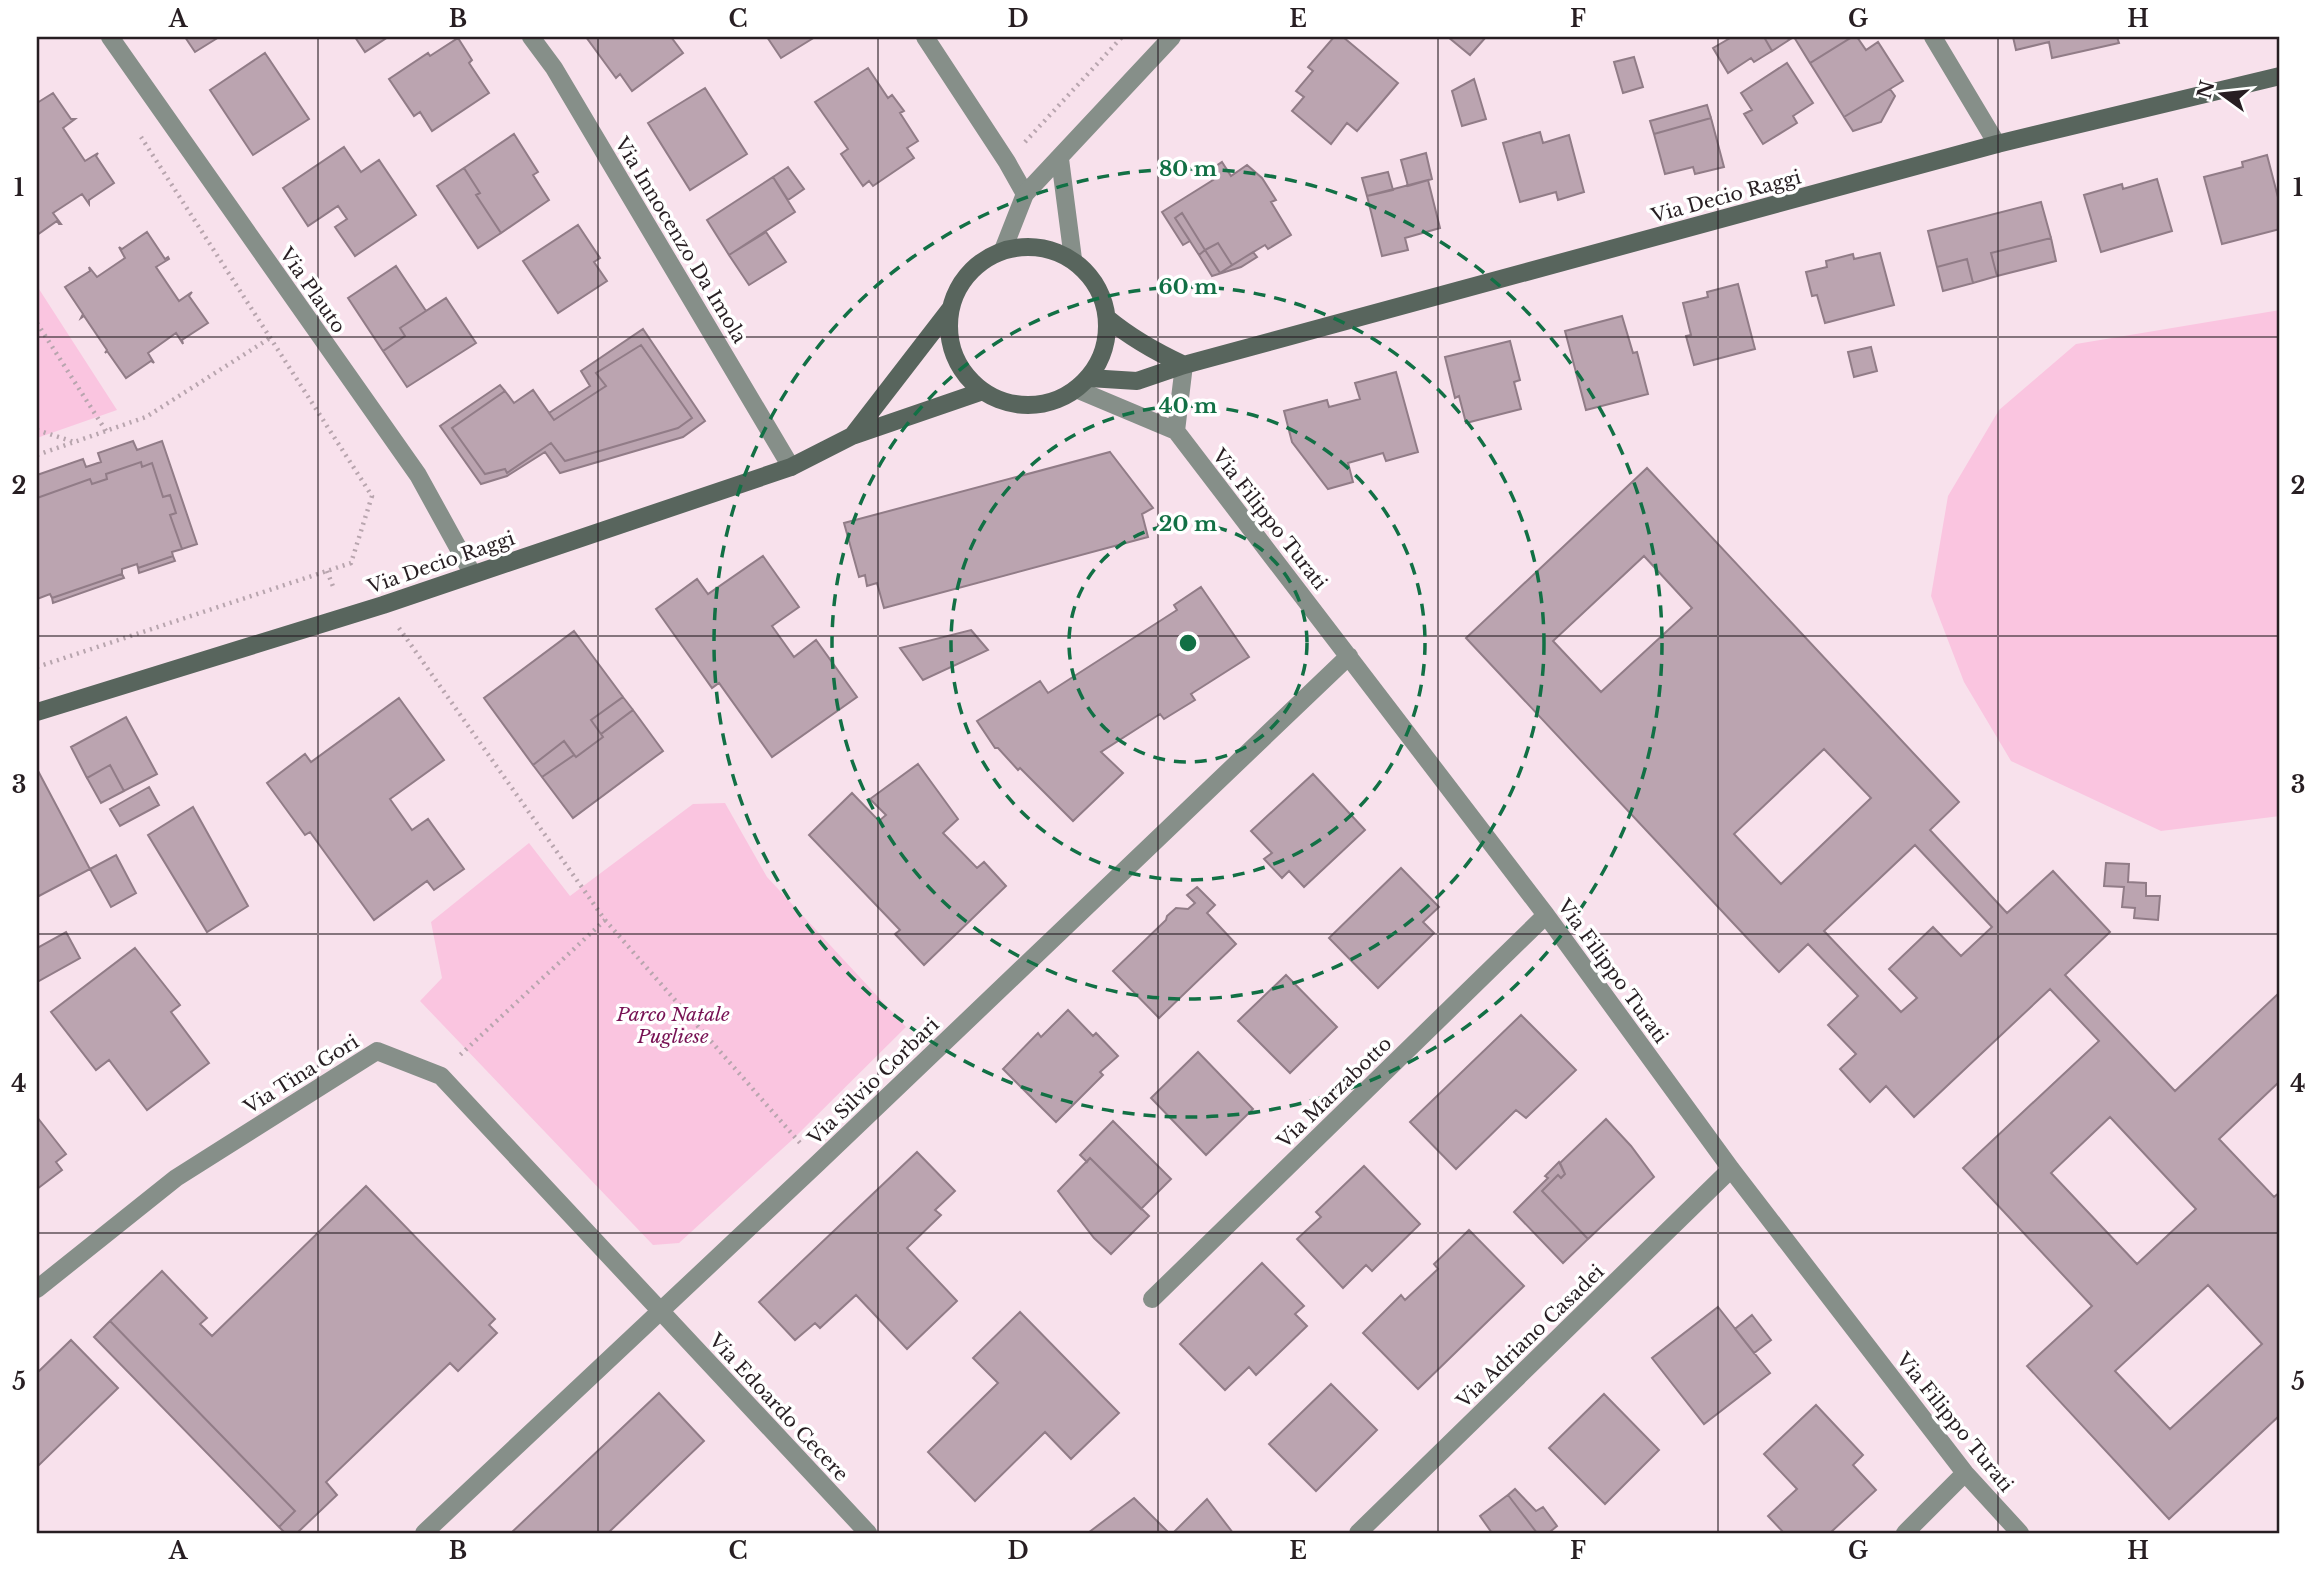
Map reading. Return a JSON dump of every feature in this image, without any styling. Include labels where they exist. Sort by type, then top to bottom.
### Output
[{"type":"main road","name":"Via Decio Raggi","points":[[1082,384],[1137,380],[1997,144],[2280,76]]},
{"type":"main road","points":[[1027,246],[1051,249],[1073,259],[1090,275],[1102,295],[1108,318],[1107,340],[1100,360],[1082,384],[1054,401],[1030,405],[1006,402],[984,391],[966,375],[954,355],[949,331],[951,307],[958,288],[970,272],[985,259],[1003,250],[1027,246]]},
{"type":"main road","name":"Via Decio Raggi","points":[[852,436],[951,307]]},
{"type":"main road","points":[[1108,318],[1131,337],[1184,365]]},
{"type":"main road","name":"Via Decio Raggi","points":[[37,712],[383,605],[791,467],[852,436],[984,391]]},
{"type":"street","name":"Via Plauto","points":[[110,37],[418,475],[472,573]]},
{"type":"street","name":"Via Innocenzo Da Imola","points":[[531,37],[554,68],[791,467]]},
{"type":"street","points":[[925,37],[1025,194]]},
{"type":"street","points":[[1003,250],[1025,194],[1172,37]]},
{"type":"street","points":[[1933,37],[1997,144]]},
{"type":"street","points":[[1060,159],[1073,259]]},
{"type":"street","points":[[1176,431],[1184,365]]},
{"type":"street","name":"Via Filippo Turati","points":[[1082,384],[1176,431],[1546,915],[1731,1169],[1965,1474],[2020,1533]]},
{"type":"street","name":"Via Silvio Corbari","points":[[424,1533],[818,1163],[1349,656]]},
{"type":"street","name":"Via Marzabotto","points":[[1152,1298],[1546,915]]},
{"type":"street","name":"Via Tina Gori","points":[[37,1289],[176,1178],[377,1051],[441,1076],[660,1309]]},
{"type":"street","name":"Via Adriano Casadei","points":[[1358,1533],[1731,1169]]},
{"type":"street","name":"Via Edoardo Cecere","points":[[660,1309],[868,1533]]},
{"type":"street","points":[[1905,1533],[1965,1474]]},
{"type":"path","points":[[1007,162],[1122,37]]},
{"type":"path","points":[[37,667],[351,563],[372,496],[136,129]]},
{"type":"path","points":[[37,323],[106,431]]},
{"type":"path","points":[[37,455],[146,417],[270,338]]},
{"type":"path","points":[[37,430],[75,442]]},
{"type":"path","points":[[383,605],[605,920],[818,1163]]},
{"type":"path","points":[[441,1076],[466,1048],[605,920]]},
{"type":"green space","points":[[37,286],[117,410],[37,438]]},
{"type":"green space","points":[[2280,310],[2280,816],[2161,831],[2011,761],[1964,682],[1931,596],[1948,496],[1999,410],[2076,344]]},
{"type":"green space","name":"Parco Natale Pugliese","points":[[725,803],[767,877],[906,1027],[792,1140],[679,1243],[653,1245],[420,1001],[442,978],[431,922],[529,843],[570,896],[693,804]]},
{"type":"building","points":[[185,37],[219,37],[195,52]]},
{"type":"building","points":[[355,37],[388,37],[365,52]]},
{"type":"building","points":[[586,37],[671,37],[683,53],[632,91],[620,74],[616,78]]},
{"type":"building","points":[[767,37],[815,37],[781,58]]},
{"type":"building","points":[[1334,37],[1343,37],[1398,83],[1357,131],[1347,123],[1331,144],[1292,111],[1304,97],[1296,91],[1313,71],[1308,67]]},
{"type":"building","points":[[1448,37],[1486,37],[1470,55]]},
{"type":"building","points":[[1732,37],[1764,37],[1772,51],[1754,62],[1751,58],[1728,73],[1713,48]]},
{"type":"building","points":[[1764,37],[1787,37],[1789,40],[1772,51]]},
{"type":"building","points":[[1794,37],[1852,37],[1810,63]]},
{"type":"building","points":[[1852,37],[1857,37],[1866,50],[1878,42],[1903,81],[1844,117],[1810,63]]},
{"type":"building","points":[[2013,37],[2117,37],[2119,43],[2052,58],[2049,42],[2016,50]]},
{"type":"building","points":[[458,38],[472,60],[469,63],[489,93],[432,131],[420,112],[414,116],[389,79],[428,53],[430,56]]},
{"type":"building","points":[[265,53],[309,119],[253,155],[210,90]]},
{"type":"building","points":[[1634,57],[1643,87],[1623,93],[1614,62]]},
{"type":"building","points":[[1787,63],[1813,103],[1793,116],[1797,123],[1763,144],[1744,114],[1752,110],[1741,93]]},
{"type":"building","points":[[868,68],[888,98],[892,95],[904,111],[900,113],[918,141],[907,148],[914,158],[873,186],[869,181],[863,186],[841,154],[848,149],[815,102]]},
{"type":"building","points":[[1474,79],[1486,119],[1462,126],[1452,91]]},
{"type":"building","points":[[705,88],[747,154],[690,190],[648,123]]},
{"type":"building","points":[[1890,89],[1895,96],[1881,122],[1853,131],[1844,117]]},
{"type":"building","points":[[53,93],[71,119],[75,119],[63,128],[85,161],[98,153],[96,156],[114,183],[89,200],[89,204],[82,194],[53,213],[61,224],[57,221],[37,235],[37,103]]},
{"type":"building","points":[[1707,105],[1711,118],[1654,134],[1650,121]]},
{"type":"building","points":[[1711,118],[1724,167],[1695,174],[1693,167],[1665,174],[1654,134]]},
{"type":"building","points":[[1540,132],[1543,143],[1569,135],[1584,192],[1558,200],[1556,192],[1520,202],[1503,143]]},
{"type":"building","points":[[514,134],[538,172],[533,175],[549,200],[501,233],[476,195],[480,193],[464,168]]},
{"type":"building","points":[[344,147],[361,172],[379,160],[416,215],[355,256],[335,227],[347,219],[338,206],[308,226],[283,188]]},
{"type":"building","points":[[1426,153],[1432,179],[1408,186],[1401,160]]},
{"type":"building","points":[[2267,155],[2280,205],[2280,229],[2222,244],[2204,177],[2243,167],[2242,162]]},
{"type":"building","points":[[1222,162],[1231,176],[1247,165],[1262,178],[1276,200],[1271,202],[1291,235],[1268,249],[1265,245],[1232,265],[1218,243],[1205,250],[1182,213],[1175,218],[1190,241],[1183,245],[1162,212],[1213,180],[1207,172]]},
{"type":"building","points":[[788,167],[804,189],[788,200],[773,177]]},
{"type":"building","points":[[464,168],[480,193],[476,195],[501,233],[478,248],[437,186]]},
{"type":"building","points":[[1388,172],[1393,190],[1367,196],[1362,178]]},
{"type":"building","points":[[773,177],[795,212],[729,255],[707,220]]},
{"type":"building","points":[[2157,179],[2172,231],[2101,252],[2084,195],[2122,184],[2123,189]]},
{"type":"building","points":[[1428,180],[1440,228],[1405,238],[1408,250],[1382,256],[1367,196]]},
{"type":"building","points":[[2041,202],[2051,238],[1991,253],[1997,276],[1973,283],[1967,259],[1937,267],[1928,231]]},
{"type":"building","points":[[1182,213],[1205,250],[1199,255],[1175,218]]},
{"type":"building","points":[[578,225],[600,258],[594,262],[607,281],[558,313],[523,261]]},
{"type":"building","points":[[147,232],[165,259],[169,259],[156,267],[179,301],[192,292],[189,296],[208,323],[182,340],[183,344],[176,333],[148,353],[154,363],[151,361],[126,378],[107,351],[105,353],[107,350],[84,316],[81,318],[83,314],[65,287],[90,271],[89,267],[97,277],[125,258],[119,247],[122,249]]},
{"type":"building","points":[[766,232],[786,262],[749,285],[729,255]]},
{"type":"building","points":[[2051,238],[2056,261],[1997,276],[1991,253]]},
{"type":"building","points":[[1218,243],[1232,265],[1220,273],[1205,250]]},
{"type":"building","points":[[1205,250],[1220,273],[1253,252],[1257,257],[1241,267],[1212,276],[1199,255]]},
{"type":"building","points":[[1880,253],[1894,305],[1825,323],[1817,295],[1812,296],[1806,272],[1827,267],[1826,261],[1853,254],[1854,259]]},
{"type":"building","points":[[1967,259],[1973,283],[1943,291],[1937,267]]},
{"type":"building","points":[[396,266],[426,311],[400,328],[405,336],[383,351],[348,298]]},
{"type":"building","points":[[1738,284],[1755,349],[1694,365],[1686,336],[1691,335],[1683,303],[1708,297],[1707,292]]},
{"type":"building","points":[[446,298],[476,343],[407,387],[383,351],[405,336],[400,328]]},
{"type":"building","points":[[1622,316],[1633,353],[1637,352],[1648,394],[1586,410],[1565,331]]},
{"type":"building","points":[[643,329],[705,421],[683,437],[560,473],[545,452],[507,476],[481,484],[440,426],[500,385],[505,391],[452,428],[485,474],[505,469],[507,473],[551,443],[565,461],[678,428],[692,418],[641,345],[596,373],[606,386],[554,420],[549,413],[590,386],[581,371]]},
{"type":"building","points":[[1510,341],[1520,380],[1514,382],[1521,409],[1466,423],[1459,396],[1455,398],[1445,357]]},
{"type":"building","points":[[641,345],[692,418],[678,428],[565,461],[551,443],[507,473],[505,469],[485,474],[452,428],[505,391],[514,403],[533,390],[554,420],[606,386],[596,373]]},
{"type":"building","points":[[1871,347],[1877,371],[1854,377],[1848,352]]},
{"type":"building","points":[[1396,372],[1418,452],[1386,461],[1383,453],[1348,463],[1353,482],[1328,489],[1292,442],[1284,411],[1327,400],[1329,407],[1360,399],[1355,383]]},
{"type":"building","points":[[133,441],[137,450],[162,441],[197,544],[182,549],[170,515],[176,513],[170,495],[163,497],[152,463],[142,467],[141,462],[106,474],[107,479],[92,484],[90,479],[37,498],[37,475],[83,459],[86,467],[101,462],[98,453]]},
{"type":"building","points":[[1110,452],[1153,508],[1142,514],[1148,537],[884,608],[877,583],[867,586],[865,575],[859,577],[844,523]]},
{"type":"building","points":[[141,462],[142,467],[152,463],[163,497],[170,495],[176,513],[170,515],[182,549],[172,552],[173,556],[138,568],[137,564],[122,569],[122,574],[52,598],[50,594],[37,599],[37,498],[90,479],[92,484],[107,479],[106,474]]},
{"type":"building","points":[[1647,468],[1959,802],[1930,830],[2007,913],[2053,871],[2110,932],[2065,975],[2175,1091],[2280,992],[2280,1081],[2219,1139],[2274,1197],[2280,1192],[2280,1415],[2169,1519],[2027,1366],[2092,1306],[1963,1168],[2099,1041],[2050,989],[1914,1117],[1886,1086],[1870,1102],[1840,1069],[1856,1054],[1828,1025],[1858,996],[1808,944],[1779,972],[1466,638]],"holes":[[[1644,556],[1692,608],[1601,692],[1553,641]],[[1824,749],[1871,798],[1781,884],[1734,834]],[[1915,845],[1992,927],[1961,956],[1933,927],[1889,969],[1917,998],[1901,1012],[1824,931]],[[2110,1117],[2196,1209],[2137,1264],[2051,1173]],[[2208,1285],[2262,1344],[2170,1429],[2115,1371]]]},
{"type":"building","points":[[173,556],[175,561],[139,573],[138,568]]},
{"type":"building","points":[[763,556],[799,607],[772,626],[794,657],[816,640],[857,697],[772,757],[719,683],[712,688],[656,609],[697,579],[708,594]]},
{"type":"building","points":[[122,574],[124,578],[53,603],[52,598]]},
{"type":"building","points":[[1201,587],[1249,657],[1191,694],[1195,700],[1164,719],[1160,714],[1101,752],[1123,773],[1073,821],[1020,768],[1018,770],[995,748],[977,721],[1040,681],[1048,693],[1177,610],[1174,605]]},
{"type":"building","points":[[971,630],[988,650],[923,680],[900,648]]},
{"type":"building","points":[[574,631],[623,697],[591,720],[603,737],[576,757],[564,741],[533,765],[484,698]]},
{"type":"building","points":[[623,697],[633,710],[601,734],[591,720]]},
{"type":"building","points":[[399,698],[444,760],[390,799],[412,830],[428,819],[464,869],[434,890],[427,881],[374,920],[310,832],[305,835],[267,783],[305,754],[311,762]]},
{"type":"building","points":[[633,710],[663,751],[573,818],[542,777],[574,755],[576,757]]},
{"type":"building","points":[[126,717],[157,774],[124,791],[110,765],[87,778],[71,747]]},
{"type":"building","points":[[564,741],[574,755],[542,777],[533,765]]},
{"type":"building","points":[[918,764],[958,819],[943,833],[977,868],[984,862],[1006,886],[924,965],[895,934],[900,930],[809,835],[852,793],[879,821],[886,815],[870,799]]},
{"type":"building","points":[[110,765],[124,791],[101,803],[87,778]]},
{"type":"building","points":[[37,769],[90,869],[37,897]]},
{"type":"building","points":[[1313,774],[1365,830],[1304,887],[1289,871],[1282,878],[1264,859],[1272,853],[1251,831]]},
{"type":"building","points":[[149,787],[159,805],[120,826],[110,809]]},
{"type":"building","points":[[193,807],[248,906],[207,932],[148,835]]},
{"type":"building","points":[[116,855],[136,893],[111,907],[90,869]]},
{"type":"building","points":[[2106,863],[2129,864],[2128,882],[2146,883],[2146,896],[2160,896],[2158,920],[2134,918],[2135,908],[2122,907],[2124,887],[2104,886]]},
{"type":"building","points":[[1401,868],[1439,907],[1423,922],[1434,933],[1378,988],[1329,938]]},
{"type":"building","points":[[1197,887],[1215,905],[1207,913],[1236,944],[1159,1018],[1113,971],[1176,908],[1188,909],[1195,903],[1187,895]]},
{"type":"building","points":[[66,932],[80,958],[37,982],[37,948]]},
{"type":"building","points":[[135,948],[180,1005],[171,1012],[209,1063],[147,1110],[109,1060],[96,1070],[51,1012]]},
{"type":"building","points":[[1286,975],[1337,1027],[1290,1073],[1238,1021]]},
{"type":"building","points":[[1068,1010],[1093,1036],[1096,1033],[1118,1056],[1100,1072],[1103,1075],[1056,1122],[1003,1069],[1038,1033],[1041,1037]]},
{"type":"building","points":[[1521,1015],[1576,1070],[1526,1118],[1516,1110],[1456,1169],[1410,1122]]},
{"type":"building","points":[[1198,1052],[1253,1109],[1206,1155],[1151,1098]]},
{"type":"building","points":[[37,1117],[66,1154],[56,1162],[62,1170],[37,1189]]},
{"type":"building","points":[[1606,1119],[1654,1177],[1588,1239],[1542,1191],[1558,1175],[1561,1178],[1565,1174],[1560,1163]]},
{"type":"building","points":[[1113,1121],[1171,1179],[1141,1209],[1090,1158],[1087,1162],[1080,1155]]},
{"type":"building","points":[[917,1152],[955,1191],[935,1210],[941,1215],[907,1248],[957,1301],[907,1349],[856,1295],[820,1328],[815,1323],[795,1340],[759,1302]]},
{"type":"building","points":[[1090,1158],[1149,1216],[1111,1254],[1094,1238],[1058,1191]]},
{"type":"building","points":[[1559,1162],[1565,1174],[1561,1178],[1558,1175],[1542,1191],[1588,1239],[1563,1263],[1514,1212],[1548,1178],[1545,1176]]},
{"type":"building","points":[[1364,1166],[1420,1224],[1372,1271],[1366,1265],[1343,1288],[1297,1239],[1321,1217],[1316,1212]]},
{"type":"building","points":[[366,1186],[495,1319],[489,1325],[497,1333],[458,1371],[450,1363],[326,1482],[337,1495],[297,1533],[285,1533],[279,1527],[295,1511],[110,1321],[162,1271],[207,1318],[200,1324],[212,1336]]},
{"type":"building","points":[[1469,1230],[1524,1286],[1418,1389],[1363,1333],[1401,1295],[1405,1300],[1438,1269],[1434,1264]]},
{"type":"building","points":[[1262,1263],[1304,1306],[1295,1314],[1307,1326],[1256,1375],[1249,1367],[1225,1390],[1180,1344]]},
{"type":"building","points":[[1718,1307],[1770,1373],[1704,1424],[1652,1358]]},
{"type":"building","points":[[1020,1312],[1119,1413],[1071,1459],[1045,1432],[975,1501],[928,1452],[998,1383],[973,1358]]},
{"type":"building","points":[[1752,1315],[1771,1340],[1754,1353],[1735,1329]]},
{"type":"building","points":[[110,1321],[295,1511],[279,1527],[94,1337]]},
{"type":"building","points":[[71,1340],[118,1388],[37,1467],[37,1373]]},
{"type":"building","points":[[1331,1384],[1377,1430],[1316,1491],[1269,1444]]},
{"type":"building","points":[[659,1393],[704,1441],[608,1533],[511,1533]]},
{"type":"building","points":[[1604,1394],[1659,1450],[1605,1504],[1549,1448]]},
{"type":"building","points":[[1816,1405],[1863,1455],[1853,1465],[1876,1490],[1830,1533],[1784,1533],[1768,1516],[1797,1489],[1764,1454]]},
{"type":"building","points":[[1515,1489],[1536,1511],[1543,1507],[1557,1526],[1551,1531],[1553,1533],[1537,1533],[1508,1495]]},
{"type":"building","points":[[1508,1495],[1537,1533],[1492,1533],[1480,1516]]},
{"type":"building","points":[[1134,1498],[1169,1533],[1088,1533]]},
{"type":"building","points":[[1207,1499],[1233,1533],[1173,1533]]}]
